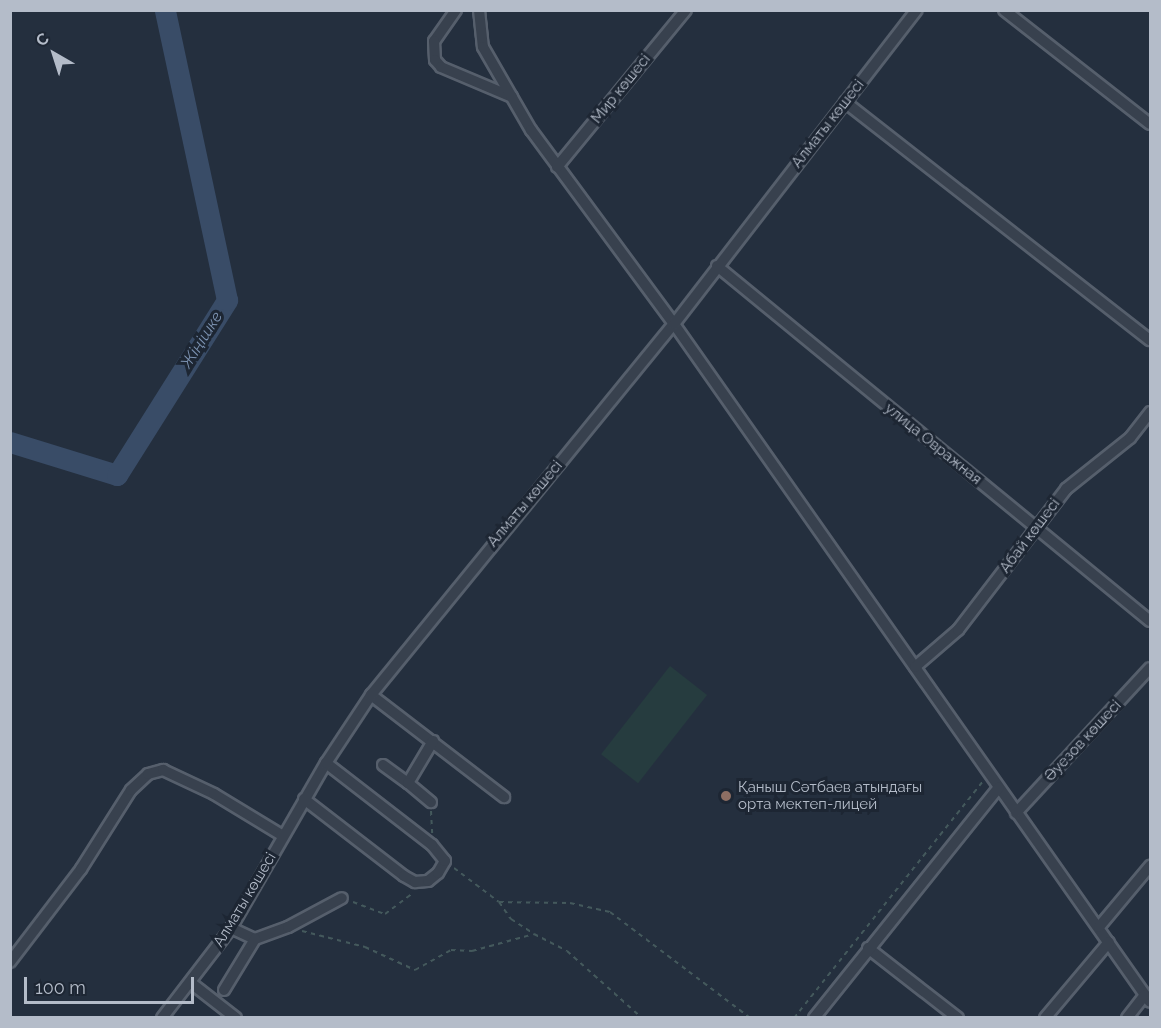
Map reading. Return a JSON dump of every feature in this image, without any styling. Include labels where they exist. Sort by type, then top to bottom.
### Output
[{"type":"street","points":[[456,10],[434,41],[435,60],[441,67],[512,97]]},
{"type":"street","points":[[479,10],[483,47],[557,167],[674,324],[1148,999],[1127,1017]]},
{"type":"street","name":"Мир көшесі","points":[[557,167],[686,10]]},
{"type":"street","name":"Алматы көшесі","points":[[162,1017],[191,983],[231,928],[304,799],[371,695],[674,324],[917,10]]},
{"type":"street","points":[[1004,10],[1150,124]]},
{"type":"street","points":[[845,102],[1150,340]]},
{"type":"street","name":"улица Овражная","points":[[717,266],[1150,621]]},
{"type":"street","name":"Абай көшесі","points":[[915,667],[958,630],[1066,489],[1130,438],[1150,412]]},
{"type":"street","name":"Әуезов көшесі","points":[[1016,813],[1150,668]]},
{"type":"street","points":[[371,695],[504,797]]},
{"type":"street","points":[[408,783],[433,741]]},
{"type":"street","points":[[304,799],[415,882],[428,881],[445,861],[432,844],[326,763]]},
{"type":"street","points":[[383,765],[431,802]]},
{"type":"street","points":[[10,962],[81,869],[131,790],[148,774],[163,770],[214,794],[283,836]]},
{"type":"street","points":[[814,1017],[998,788]]},
{"type":"street","points":[[1099,927],[1150,866]]},
{"type":"street","points":[[224,990],[255,939],[288,927],[342,898]]},
{"type":"street","points":[[231,928],[255,939]]},
{"type":"street","points":[[1045,1017],[1109,942]]},
{"type":"street","points":[[868,948],[958,1017]]},
{"type":"street","points":[[191,983],[236,1017]]},
{"type":"path","points":[[794,1017],[989,774]]},
{"type":"path","points":[[431,802],[432,844]]},
{"type":"path","points":[[445,861],[499,902],[511,919],[567,951],[642,1017]]},
{"type":"path","points":[[342,898],[385,914],[428,881]]},
{"type":"path","points":[[499,902],[570,903],[602,908],[750,1017]]},
{"type":"path","points":[[288,927],[347,945],[365,947],[416,970],[451,950],[472,951],[534,934]]},
{"type":"green space","points":[[670,666],[707,695],[638,783],[601,754]]},
{"type":"waterway","name":"Жіңішке","points":[[10,442],[117,475],[227,300],[165,10]]},
{"type":"place","name":"Қаныш Сәтбаев атындағы орта мектеп-лицей","points":[[726,796]]}]
